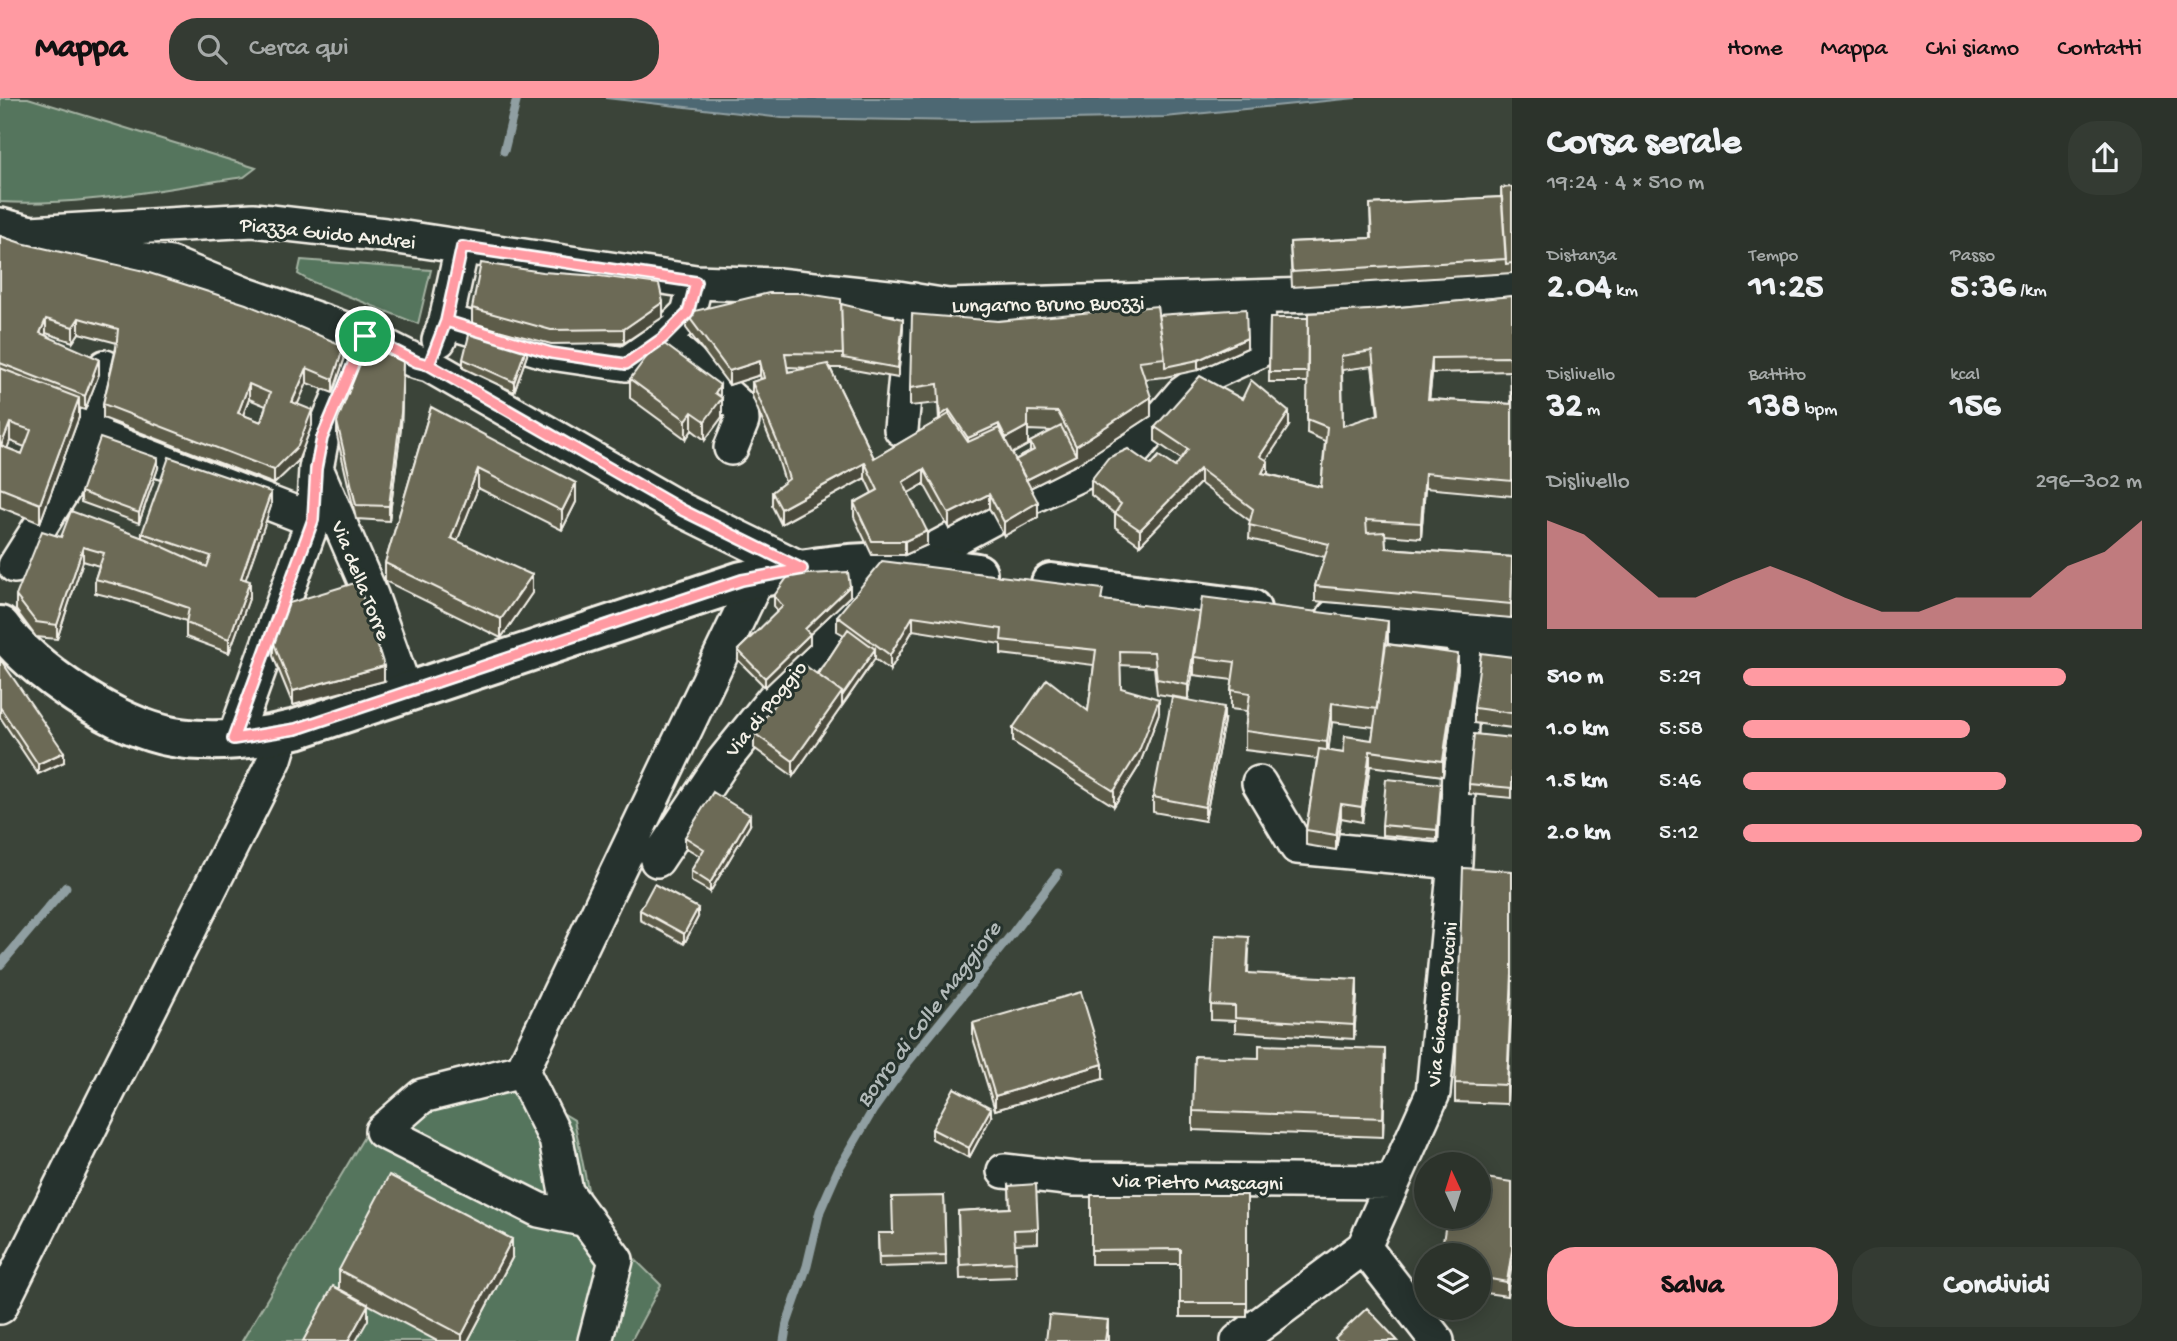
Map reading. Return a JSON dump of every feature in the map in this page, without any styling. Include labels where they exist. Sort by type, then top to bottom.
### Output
[{"type":"main road","points":[[3,636],[36,665],[94,704],[128,722],[172,737],[233,739],[283,733],[742,580],[802,569],[895,563],[1197,603],[1512,638]]},
{"type":"street","name":"Piazza Guido Andrei","points":[[15,229],[253,220],[462,247]]},
{"type":"street","points":[[15,229],[115,255],[171,264],[247,295],[365,336],[417,362],[429,365],[682,510],[802,569]]},
{"type":"street","name":"Lungarno Bruno Buozzi","points":[[462,247],[696,282],[777,285],[948,306],[1512,289]]},
{"type":"street","points":[[429,365],[446,321],[462,247]]},
{"type":"street","points":[[446,321],[551,353],[626,364],[663,338],[688,313],[696,282]]},
{"type":"street","points":[[1028,498],[1136,448],[1182,394],[1213,372],[1257,352],[1259,298]]},
{"type":"street","points":[[901,429],[913,300]]},
{"type":"street","points":[[233,739],[313,520],[316,469],[322,438],[365,336]]},
{"type":"street","points":[[663,338],[741,408],[742,421],[731,448]]},
{"type":"street","points":[[15,566],[63,490],[91,434],[105,367]]},
{"type":"street","points":[[91,434],[313,520]]},
{"type":"street","name":"Via della Torre","points":[[316,469],[371,595],[406,693]]},
{"type":"street","points":[[895,563],[991,519]]},
{"type":"street","name":"Via di Poggio","points":[[657,860],[722,763],[895,563]]},
{"type":"street","points":[[522,1071],[758,578]]},
{"type":"street","name":"Via Giacomo Puccini","points":[[1238,1341],[1364,1247],[1433,1093],[1455,862],[1465,632]]},
{"type":"street","points":[[0,1307],[275,759],[283,733]]},
{"type":"street","points":[[1259,783],[1297,847],[1455,862]]},
{"type":"street","points":[[522,1071],[556,1139],[566,1192],[616,1260],[595,1341]]},
{"type":"street","points":[[522,1071],[422,1096],[382,1132],[539,1210],[587,1220]]},
{"type":"street","name":"Via Pietro Mascagni","points":[[1004,1171],[1075,1180],[1392,1182]]},
{"type":"street","points":[[1364,1247],[1437,1341]]},
{"type":"green space","points":[[0,98],[28,98],[256,168],[244,177],[122,196],[61,202],[0,202]]},
{"type":"green space","points":[[301,260],[431,270],[418,324],[310,281],[298,274]]},
{"type":"green space","points":[[484,1066],[574,1120],[594,1219],[661,1285],[631,1341],[242,1341],[370,1127]]},
{"type":"water","points":[[606,98],[1356,98],[1165,117],[966,121],[782,118]]},
{"type":"building","points":[[1512,187],[1512,263],[1506,264],[1501,188]]},
{"type":"building","points":[[1502,197],[1506,259],[1292,272],[1290,242],[1372,238],[1370,204]]},
{"type":"building","points":[[0,236],[140,270],[246,304],[344,346],[333,379],[307,368],[292,402],[312,410],[298,446],[274,470],[103,404],[116,350],[118,329],[79,318],[73,327],[46,319],[40,333],[99,359],[85,396],[0,363]],"holes":[[[249,384],[270,393],[261,422],[238,413]]]},
{"type":"building","points":[[481,263],[659,284],[663,302],[624,329],[551,330],[472,308]]},
{"type":"building","points":[[769,293],[801,293],[841,299],[843,354],[785,353],[788,372],[828,364],[874,458],[949,414],[968,442],[999,428],[1038,502],[1004,522],[989,494],[949,514],[924,469],[903,482],[927,531],[905,541],[872,541],[854,503],[878,490],[865,463],[781,509],[772,492],[789,479],[777,441],[752,382],[764,378],[760,361],[729,371],[686,313]]},
{"type":"building","points":[[1512,296],[1512,401],[1510,357],[1432,358],[1428,399],[1512,404],[1512,481],[1425,473],[1421,523],[1366,520],[1367,533],[1385,532],[1386,548],[1512,557],[1511,604],[1315,586],[1329,544],[1249,525],[1253,509],[1200,469],[1140,530],[1115,513],[1121,504],[1091,480],[1108,458],[1128,449],[1151,465],[1159,456],[1175,467],[1188,449],[1155,427],[1200,376],[1242,399],[1251,380],[1289,412],[1260,456],[1268,461],[1262,473],[1321,487],[1327,427],[1307,419],[1308,313]],"holes":[[[1372,351],[1379,414],[1343,426],[1341,356]]]},
{"type":"building","points":[[841,304],[903,319],[898,368],[843,358]]},
{"type":"building","points":[[1157,306],[1165,358],[1139,361],[1151,397],[1076,446],[1058,412],[1028,411],[1028,426],[1006,438],[999,424],[968,438],[949,410],[940,416],[938,384],[910,388],[912,314],[998,321]]},
{"type":"building","points":[[1246,309],[1247,338],[1198,360],[1165,367],[1158,315]]},
{"type":"building","points":[[1270,318],[1308,318],[1308,372],[1269,372]]},
{"type":"building","points":[[471,327],[527,345],[514,382],[463,359]]},
{"type":"building","points":[[659,340],[720,385],[715,393],[722,398],[705,421],[692,412],[686,420],[630,379]]},
{"type":"building","points":[[367,345],[403,361],[401,413],[389,506],[356,505],[337,422]]},
{"type":"building","points":[[0,368],[79,398],[40,504],[0,488]],"holes":[[[10,423],[31,430],[22,454],[1,446]]]},
{"type":"building","points":[[431,407],[576,483],[562,511],[478,469],[451,538],[532,575],[501,619],[385,563]]},
{"type":"building","points":[[1061,426],[1076,455],[1026,480],[1015,460],[1034,450],[1030,442]]},
{"type":"building","points":[[100,438],[158,458],[139,513],[81,492]]},
{"type":"building","points":[[169,457],[271,492],[241,578],[250,581],[229,639],[186,623],[189,608],[95,579],[104,553],[83,547],[57,625],[36,622],[16,596],[42,531],[61,537],[71,511],[146,539],[207,567],[211,556],[142,533]]},
{"type":"building","points":[[882,561],[1103,589],[1101,600],[1200,612],[1188,685],[1157,679],[1154,652],[1120,651],[1121,688],[1159,699],[1139,751],[1114,791],[1013,728],[1047,679],[1088,711],[1096,650],[1001,640],[1002,629],[913,616],[890,655],[837,616]]},
{"type":"building","points":[[848,572],[850,586],[805,629],[810,634],[765,678],[738,650],[783,606],[774,596],[789,575]]},
{"type":"building","points":[[358,582],[384,666],[293,691],[273,641],[286,604]]},
{"type":"building","points":[[1202,597],[1388,621],[1377,709],[1332,703],[1327,742],[1245,731],[1250,693],[1231,690],[1235,662],[1194,657]]},
{"type":"building","points":[[848,629],[875,649],[842,696],[842,692],[818,675]]},
{"type":"building","points":[[1386,644],[1458,654],[1443,761],[1370,751],[1362,807],[1341,804],[1336,835],[1306,830],[1319,749],[1343,753],[1345,736],[1372,740]]},
{"type":"building","points":[[1481,653],[1512,657],[1512,713],[1474,708]]},
{"type":"building","points":[[0,659],[64,752],[38,764],[0,707]]},
{"type":"building","points":[[803,664],[842,692],[793,761],[754,733]]},
{"type":"building","points":[[1172,697],[1224,707],[1205,807],[1153,797]]},
{"type":"building","points":[[1474,734],[1512,738],[1512,788],[1469,784]]},
{"type":"building","points":[[1386,779],[1441,784],[1437,830],[1382,825]]},
{"type":"building","points":[[713,792],[750,815],[710,883],[691,871],[704,849],[685,837]]},
{"type":"building","points":[[1463,868],[1512,871],[1512,974],[1507,1085],[1455,1083]]},
{"type":"building","points":[[654,884],[698,908],[684,934],[640,910]]},
{"type":"building","points":[[1215,935],[1249,937],[1247,973],[1357,979],[1354,1025],[1235,1018],[1235,1006],[1211,1005]]},
{"type":"building","points":[[1081,992],[1103,1064],[995,1096],[973,1023]]},
{"type":"building","points":[[1259,1045],[1385,1049],[1383,1118],[1193,1111],[1195,1056],[1259,1058]]},
{"type":"building","points":[[954,1088],[991,1108],[969,1148],[932,1129]]},
{"type":"building","points":[[389,1175],[512,1239],[462,1335],[339,1270]]},
{"type":"building","points":[[1491,1179],[1512,1182],[1512,1250],[1507,1282],[1491,1279],[1491,1243],[1443,1243],[1445,1229],[1491,1229]]},
{"type":"building","points":[[1036,1184],[1038,1229],[1014,1230],[1016,1262],[960,1265],[958,1211],[1010,1208],[1009,1186]]},
{"type":"building","points":[[1091,1195],[1247,1195],[1247,1303],[1180,1303],[1180,1249],[1091,1250]]},
{"type":"building","points":[[944,1196],[946,1255],[879,1257],[878,1233],[893,1233],[892,1197]]},
{"type":"building","points":[[333,1286],[368,1305],[348,1341],[303,1341]]},
{"type":"building","points":[[1367,1308],[1398,1341],[1338,1341],[1335,1338]]},
{"type":"building","points":[[1049,1315],[1108,1320],[1105,1341],[1046,1341]]},
{"type":"waterway","points":[[504,151],[517,98]]},
{"type":"waterway","name":"Borro di Colle Maggiore","points":[[784,1341],[787,1323],[807,1266],[820,1211],[838,1170],[873,1110],[1058,873]]},
{"type":"waterway","points":[[0,965],[66,887]]},
{"type":"route","points":[[365,336],[322,438],[316,469],[313,520],[233,739],[283,733],[742,580],[802,569],[682,510],[429,365],[446,321],[551,353],[626,364],[663,338],[688,313],[696,282],[462,247],[446,321],[429,365],[417,362],[365,336]]}]
